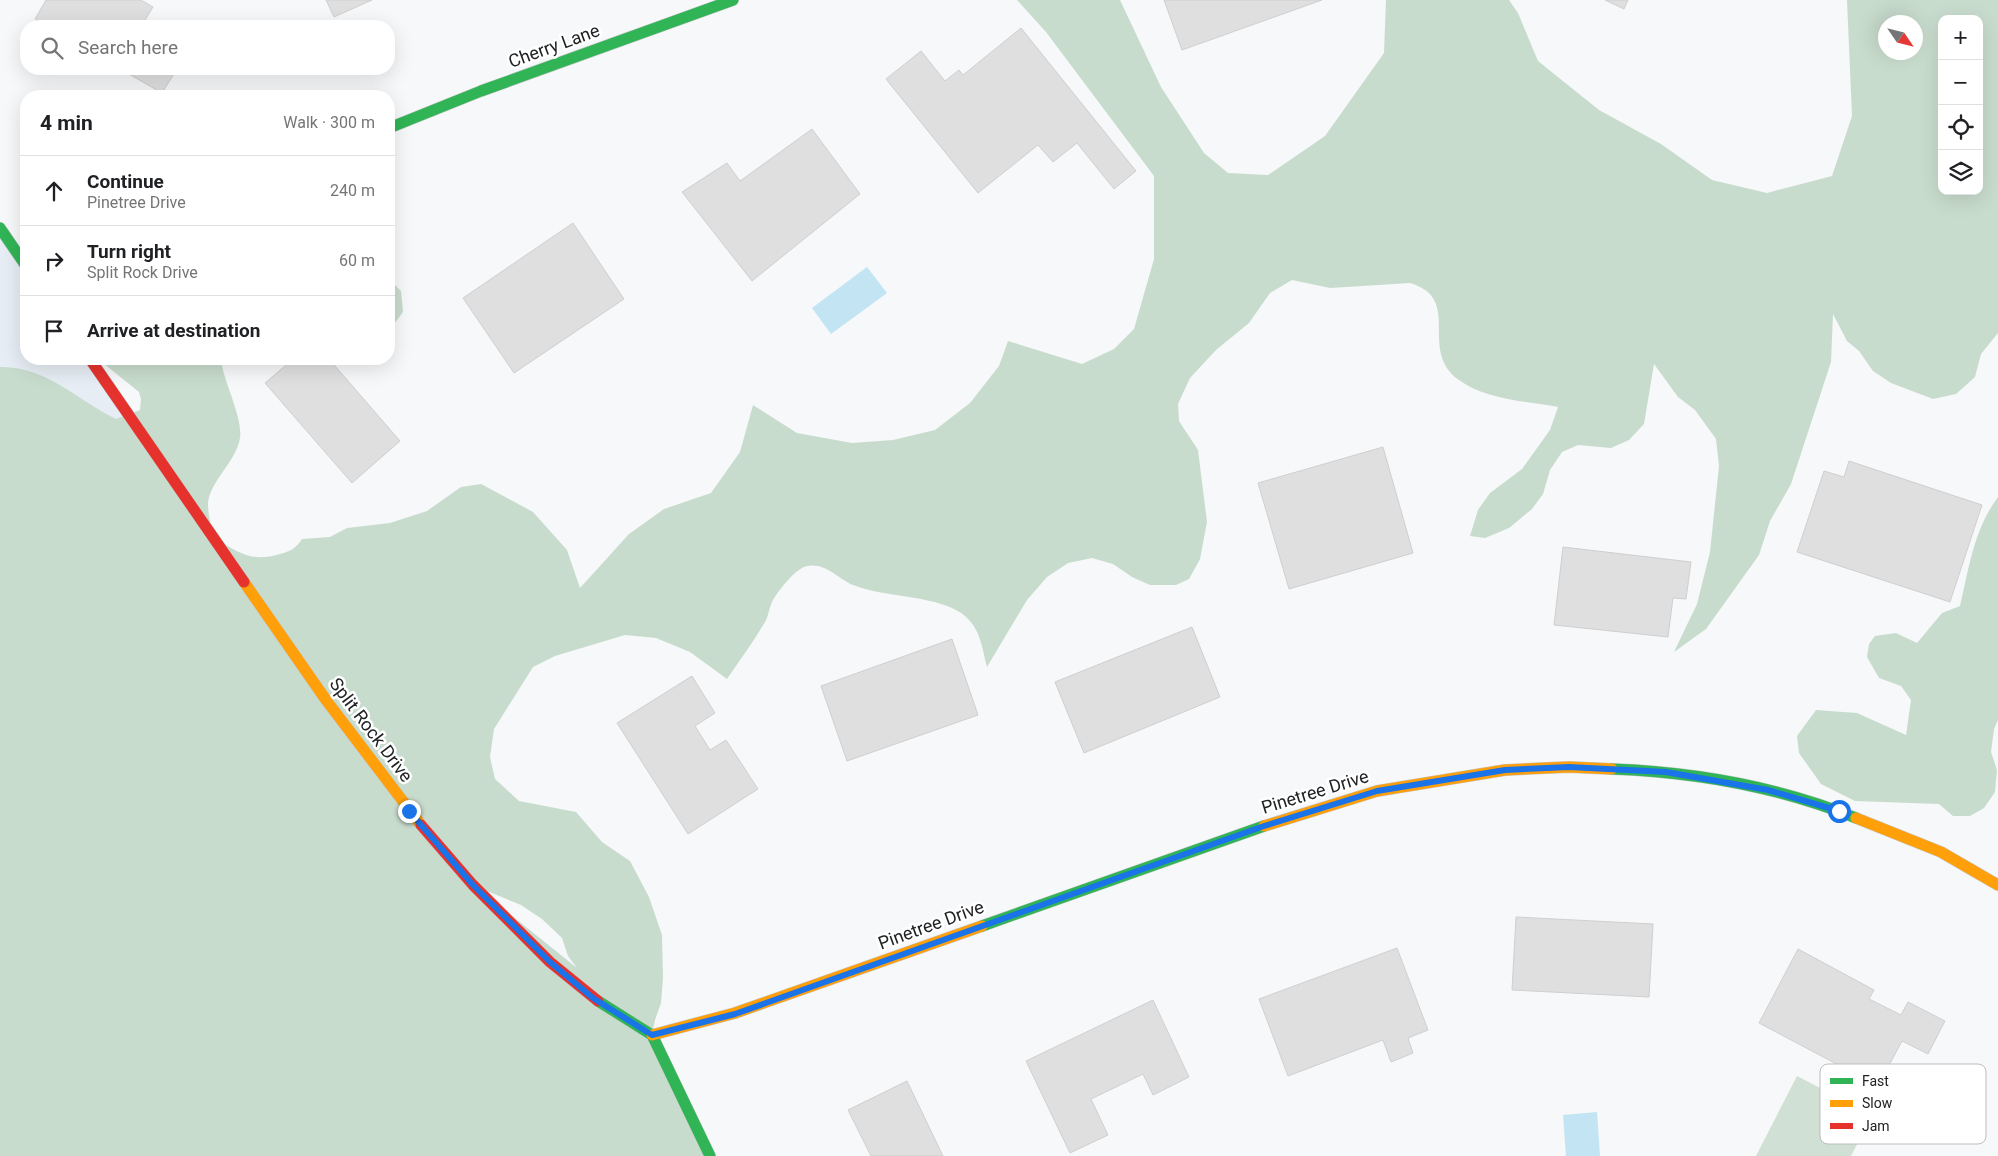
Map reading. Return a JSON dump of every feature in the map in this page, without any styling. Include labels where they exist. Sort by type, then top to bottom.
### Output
[{"type":"street","name":"Cherry Lane","points":[[395,126],[481,91],[733,0]]},
{"type":"street","points":[[0,228],[20,257]]},
{"type":"street","name":"Split Rock Drive","points":[[94,365],[326,700],[409,811],[473,885],[550,962],[593,998],[652,1035]]},
{"type":"street","name":"Pinetree Drive","points":[[652,1035],[735,1014],[1264,826],[1377,791],[1505,770],[1569,767],[1666,772],[1768,790],[1839,811],[1941,852],[1998,885]]},
{"type":"street","points":[[652,1035],[710,1156]]},
{"type":"shaded area","points":[[0,228],[20,257],[20,365],[94,365],[135,423],[0,530]]},
{"type":"green space","points":[[1017,0],[1120,0],[1161,87],[1204,153],[1228,173],[1268,175],[1325,136],[1384,53],[1386,0],[1509,0],[1518,13],[1538,61],[1599,110],[1661,144],[1712,180],[1767,193],[1832,176],[1852,116],[1847,0],[1998,0],[1998,333],[1981,354],[1975,377],[1956,394],[1933,399],[1891,383],[1873,371],[1859,351],[1847,341],[1833,314],[1831,362],[1791,484],[1770,521],[1759,555],[1706,629],[1674,652],[1697,604],[1710,552],[1719,466],[1716,439],[1695,410],[1678,397],[1654,364],[1644,424],[1629,440],[1611,448],[1578,445],[1562,452],[1550,470],[1543,494],[1532,509],[1509,528],[1485,538],[1470,536],[1478,510],[1490,493],[1522,469],[1550,430],[1558,407],[1494,396],[1470,387],[1459,380],[1447,368],[1441,354],[1438,313],[1435,301],[1426,291],[1410,283],[1330,288],[1292,280],[1270,293],[1249,323],[1216,350],[1190,378],[1178,404],[1179,421],[1198,450],[1207,522],[1200,559],[1189,579],[1176,585],[1150,585],[1132,577],[1113,564],[1092,558],[1068,563],[1047,577],[1027,600],[987,667],[978,633],[970,621],[955,609],[927,600],[866,589],[847,582],[824,568],[811,565],[795,573],[779,591],[765,622],[727,679],[690,652],[656,638],[625,635],[555,656],[533,667],[494,729],[490,757],[495,779],[519,801],[576,812],[602,842],[630,861],[649,897],[662,935],[663,978],[661,1003],[652,1035],[710,1156],[0,1156],[0,367],[17,368],[47,378],[116,419],[140,410],[141,399],[139,392],[105,365],[222,365],[239,420],[240,438],[234,455],[213,487],[208,503],[209,512],[214,538],[245,555],[261,557],[284,553],[290,551],[302,539],[330,537],[347,528],[390,523],[427,511],[461,487],[481,484],[533,512],[567,550],[580,588],[629,534],[664,509],[711,493],[740,452],[753,405],[797,433],[852,443],[893,440],[935,430],[970,403],[999,366],[1008,341],[1082,364],[1114,349],[1134,329],[1154,259],[1154,176],[1046,32]],"holes":[[[475,886],[521,905],[542,919],[562,938],[568,956],[577,968]]]},
{"type":"green space","points":[[395,285],[401,291],[403,312],[395,323]]},
{"type":"green space","points":[[1998,497],[1998,720],[1994,729],[1991,752],[1997,770],[1995,792],[1984,808],[1970,816],[1953,816],[1939,804],[1855,801],[1821,784],[1799,753],[1797,736],[1816,710],[1857,713],[1906,735],[1911,700],[1901,686],[1879,678],[1867,657],[1869,644],[1875,636],[1896,633],[1917,643],[1942,613],[1960,606],[1973,549],[1983,522]]},
{"type":"green space","points":[[1797,1076],[1820,1088],[1820,1144],[1857,1144],[1851,1156],[1756,1156]]},
{"type":"water","points":[[867,267],[887,293],[831,334],[812,308]]},
{"type":"water","points":[[1597,1112],[1600,1156],[1566,1156],[1563,1115]]},
{"type":"building","points":[[46,0],[141,0],[153,7],[145,20],[35,19]]},
{"type":"building","points":[[326,0],[372,0],[334,17]]},
{"type":"building","points":[[1164,0],[1322,0],[1182,50]]},
{"type":"building","points":[[1605,0],[1628,0],[1624,9]]},
{"type":"building","points":[[1021,28],[1136,171],[1114,189],[1077,143],[1053,162],[1038,145],[978,193],[886,79],[921,51],[945,81],[959,70],[963,75]]},
{"type":"building","points":[[130,75],[173,75],[164,90],[157,90]]},
{"type":"building","points":[[812,129],[860,194],[752,281],[682,192],[727,163],[740,181]]},
{"type":"building","points":[[573,223],[624,299],[514,373],[463,298]]},
{"type":"building","points":[[286,365],[334,365],[400,441],[352,483],[265,383]]},
{"type":"building","points":[[1383,447],[1413,553],[1289,589],[1258,483]]},
{"type":"building","points":[[1849,461],[1982,505],[1950,602],[1797,552],[1824,471],[1844,477]]},
{"type":"building","points":[[1563,547],[1691,562],[1686,599],[1673,598],[1668,637],[1554,625]]},
{"type":"building","points":[[1192,627],[1220,697],[1084,753],[1055,682]]},
{"type":"building","points":[[952,639],[978,715],[847,761],[821,686]]},
{"type":"building","points":[[692,676],[715,713],[695,726],[710,750],[726,740],[758,789],[688,834],[617,723]]},
{"type":"building","points":[[1516,917],[1653,924],[1649,997],[1512,990]]},
{"type":"building","points":[[1397,948],[1428,1030],[1408,1038],[1413,1053],[1391,1062],[1383,1040],[1288,1076],[1259,999]]},
{"type":"building","points":[[1798,949],[1874,990],[1869,999],[1901,1015],[1908,1002],[1945,1021],[1928,1054],[1902,1041],[1890,1064],[1836,1064],[1759,1023]]},
{"type":"building","points":[[1153,1000],[1189,1077],[1153,1095],[1143,1074],[1091,1099],[1108,1135],[1070,1153],[1026,1061]]},
{"type":"building","points":[[907,1081],[943,1156],[871,1156],[848,1110]]},
{"type":"traffic: fast","points":[[395,126],[481,91],[733,0]]},
{"type":"traffic: fast","points":[[0,228],[20,257]]},
{"type":"traffic: fast","points":[[1612,769],[1674,774],[1736,783],[1797,798],[1856,818]]},
{"type":"traffic: fast","points":[[982,926],[1264,826]]},
{"type":"traffic: fast","points":[[598,1001],[652,1035],[710,1156]]},
{"type":"traffic: slow","points":[[244,582],[326,700],[421,825]]},
{"type":"traffic: slow","points":[[1264,826],[1377,791],[1505,770],[1569,767],[1612,769]]},
{"type":"traffic: slow","points":[[1856,818],[1941,852],[1998,885]]},
{"type":"traffic: slow","points":[[652,1035],[735,1013],[982,926]]},
{"type":"traffic: jam","points":[[94,365],[244,582]]},
{"type":"traffic: jam","points":[[421,825],[473,885],[550,962],[598,1001]]},
{"type":"route","points":[[409,811],[473,885],[550,962],[593,998],[652,1035],[735,1014],[1264,826],[1377,791],[1505,770],[1569,767],[1666,772],[1768,790],[1839,811]]}]
